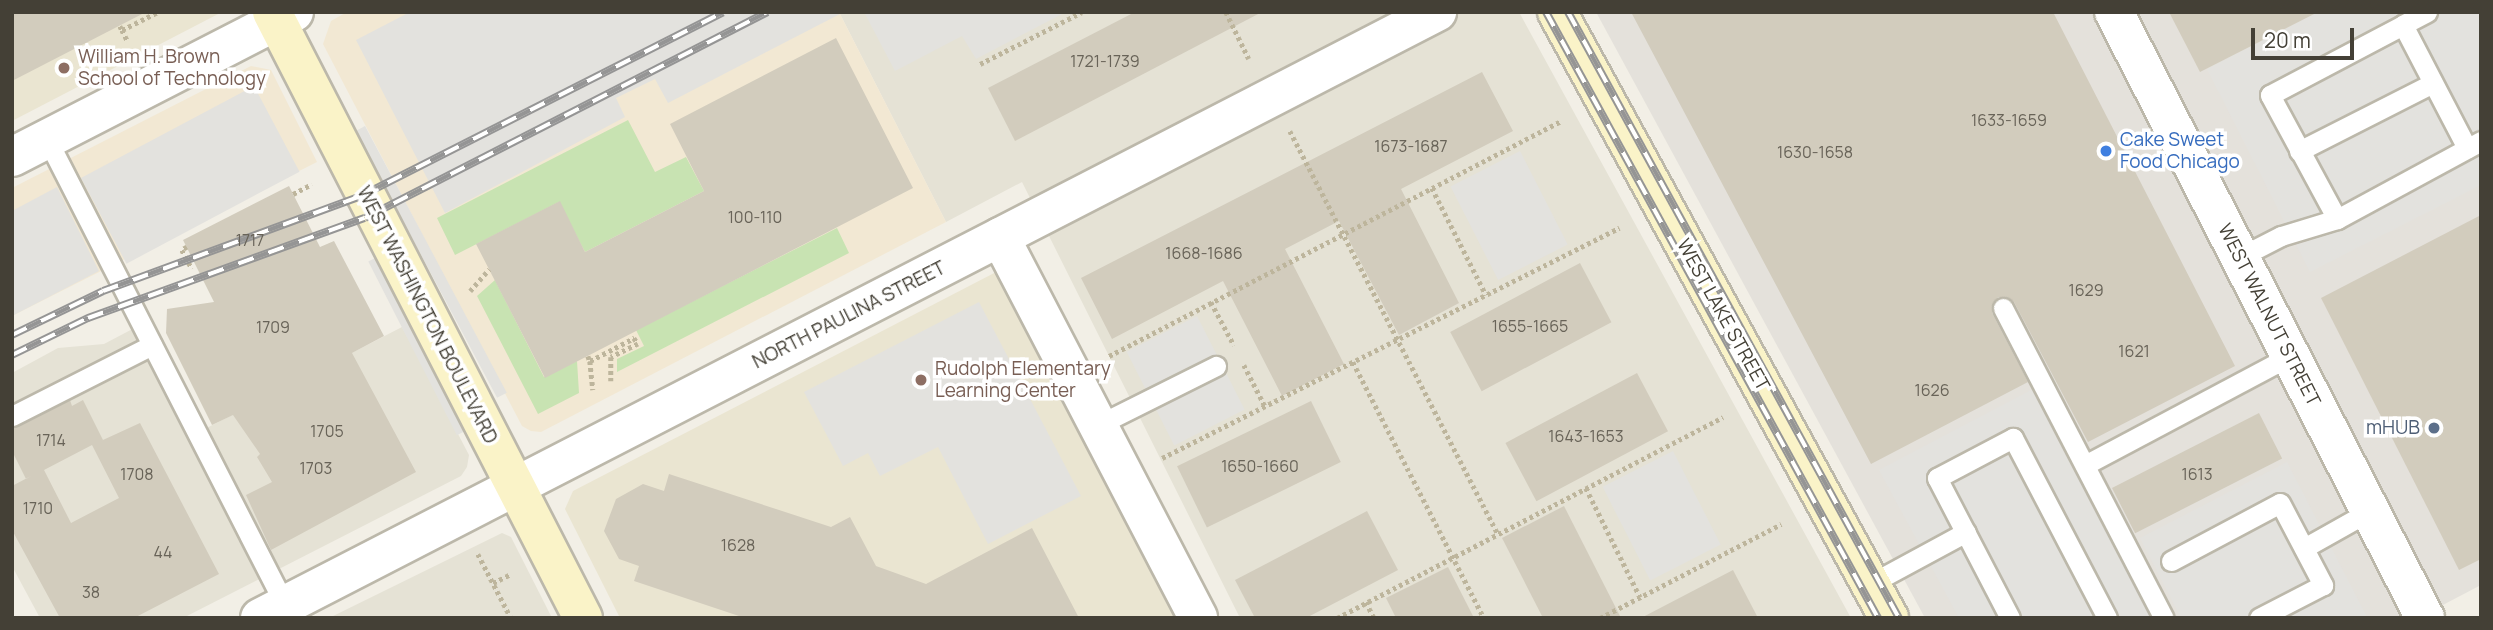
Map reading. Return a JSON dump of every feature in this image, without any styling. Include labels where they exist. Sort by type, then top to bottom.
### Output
[{"type":"main road","name":"WEST LAKE STREET","points":[[1557,12],[1889,618]]},
{"type":"main road","name":"WEST WASHINGTON BOULEVARD","points":[[281,15],[583,618]]},
{"type":"street","name":"NORTH PAULINA STREET","points":[[279,613],[515,486],[1437,12]]},
{"type":"street","name":"WEST WALNUT STREET","points":[[2113,12],[2425,618]]},
{"type":"street","points":[[12,157],[281,15]]},
{"type":"street","points":[[1000,237],[1198,618]]},
{"type":"lane","points":[[2337,219],[2270,95],[2427,12]]},
{"type":"lane","points":[[2240,257],[2281,236],[2337,219],[2474,144],[2433,83],[2403,24]]},
{"type":"lane","points":[[2300,151],[2433,83]]},
{"type":"lane","points":[[47,139],[152,345],[279,613]]},
{"type":"lane","points":[[2003,307],[2164,618]]},
{"type":"lane","points":[[12,416],[152,345]]},
{"type":"lane","points":[[2085,466],[2290,356]]},
{"type":"lane","points":[[1098,425],[1216,366]]},
{"type":"lane","points":[[2010,618],[1937,478],[2013,439],[2107,618]]},
{"type":"lane","points":[[2171,561],[2280,503],[2323,585],[2259,618]]},
{"type":"lane","points":[[2304,548],[2370,511]]},
{"type":"lane","points":[[1870,584],[1966,532]]},
{"type":"path","points":[[128,42],[121,28],[158,12]]},
{"type":"path","points":[[980,64],[1082,12]]},
{"type":"path","points":[[1226,12],[1249,59]]},
{"type":"path","points":[[1109,356],[1561,121]]},
{"type":"path","points":[[1290,131],[1498,534]]},
{"type":"path","points":[[293,194],[312,184]]},
{"type":"path","points":[[1432,188],[1486,295]]},
{"type":"path","points":[[1162,458],[1619,228]]},
{"type":"path","points":[[187,247],[182,250],[192,269]]},
{"type":"path","points":[[470,291],[489,269]]},
{"type":"path","points":[[593,390],[589,359],[634,338],[638,344],[611,358],[611,381]]},
{"type":"path","points":[[1353,362],[1484,618]]},
{"type":"path","points":[[1337,618],[1723,417]]},
{"type":"path","points":[[1586,488],[1640,597]]},
{"type":"path","points":[[1600,618],[1781,524]]},
{"type":"path","points":[[478,554],[511,618]]},
{"type":"path","points":[[494,583],[511,574]]},
{"type":"path","points":[[1366,602],[1374,618]]},
{"type":"shaded area","name":"William H. Brown School of Technology","points":[[12,12],[222,12],[12,121]]},
{"type":"shaded area","points":[[347,12],[839,12],[946,222],[541,432],[531,431],[522,426],[323,44],[331,21]]},
{"type":"shaded area","points":[[410,12],[840,14],[668,103],[655,79],[616,98],[625,117],[445,213],[356,40]]},
{"type":"shaded area","points":[[839,12],[1519,12],[1851,618],[1240,618],[1022,182],[946,222]]},
{"type":"shaded area","points":[[864,12],[1066,12],[976,59],[962,36],[895,71]]},
{"type":"shaded area","points":[[1596,12],[2481,12],[2481,585],[2418,618],[1925,618]]},
{"type":"shaded area","points":[[2318,12],[2481,12],[2481,185],[2310,272],[2207,69]]},
{"type":"shaded area","points":[[251,66],[271,70],[317,162],[12,316],[12,188]]},
{"type":"shaded area","points":[[254,86],[300,172],[126,264],[81,178]]},
{"type":"shaded area","points":[[365,126],[507,393],[497,398],[355,131]]},
{"type":"shaded area","points":[[1520,151],[1568,245],[1498,280],[1451,186]]},
{"type":"shaded area","points":[[57,187],[99,271],[12,316],[12,211]]},
{"type":"shaded area","points":[[379,256],[468,430],[457,435],[368,261]]},
{"type":"shaded area","name":"Rudolph Elementary Learning Center","points":[[1000,270],[1178,618],[620,618],[565,509],[573,491]]},
{"type":"shaded area","points":[[979,302],[1081,496],[988,544],[938,447],[880,476],[868,453],[843,466],[804,392]]},
{"type":"shaded area","points":[[1197,316],[1245,410],[1174,445],[1127,352]]},
{"type":"shaded area","points":[[142,324],[197,433],[402,327],[469,455],[467,467],[461,476],[183,618],[40,618],[12,566],[12,373],[58,348],[104,344]]},
{"type":"shaded area","points":[[2033,389],[2154,618],[1959,618],[1879,470]]},
{"type":"shaded area","points":[[1673,451],[1721,545],[1650,580],[1603,487]]},
{"type":"shaded area","points":[[2287,462],[2367,617],[2181,618],[2140,538]]},
{"type":"shaded area","points":[[502,533],[511,537],[552,618],[329,618]]},
{"type":"green space","points":[[628,120],[655,172],[686,157],[704,191],[585,252],[559,202],[455,255],[437,218]]},
{"type":"green space","points":[[837,228],[849,253],[617,372],[617,359],[644,346],[636,330]]},
{"type":"green space","points":[[495,280],[544,377],[577,361],[579,393],[538,414],[477,296]]},
{"type":"building","points":[[12,12],[146,12],[12,81]]},
{"type":"building","points":[[1135,12],[1262,12],[1015,141],[988,88]]},
{"type":"building","points":[[1631,12],[2053,12],[2235,366],[2088,442],[2014,302],[1998,297],[1992,313],[2028,382],[1871,464]]},
{"type":"building","points":[[2169,12],[2318,12],[2200,72]]},
{"type":"building","points":[[836,38],[913,188],[545,378],[476,244],[560,201],[585,252],[704,191],[670,124]]},
{"type":"building","points":[[1482,72],[1513,131],[1401,189],[1459,303],[1399,335],[1339,221],[1285,249],[1344,364],[1282,396],[1223,281],[1112,339],[1081,278]]},
{"type":"building","points":[[289,186],[320,247],[334,241],[384,336],[352,353],[416,472],[271,550],[246,495],[272,482],[257,457],[260,454],[233,415],[212,425],[166,333],[167,309],[214,302],[183,240]]},
{"type":"building","name":"mHUB","points":[[2481,215],[2481,559],[2459,570],[2321,298]]},
{"type":"building","points":[[1580,263],[1611,322],[1482,391],[1450,332]]},
{"type":"building","points":[[1637,373],[1668,431],[1536,501],[1505,443]]},
{"type":"building","points":[[70,400],[72,406],[83,400],[103,440],[140,423],[219,574],[134,618],[60,618],[12,530],[12,486],[26,479],[12,451],[12,428]],"holes":[[[92,445],[119,498],[71,523],[44,470]]]},
{"type":"building","points":[[1311,401],[1341,462],[1207,527],[1177,466]]},
{"type":"building","points":[[2259,413],[2282,458],[2135,533],[2112,488]]},
{"type":"building","points":[[669,474],[831,527],[850,517],[876,566],[926,584],[1032,528],[1079,618],[745,618],[634,581],[639,566],[619,559],[604,531],[616,499],[643,484],[664,491]]},
{"type":"building","points":[[1564,506],[1621,618],[1543,618],[1502,538]]},
{"type":"building","points":[[1367,511],[1398,570],[1306,618],[1255,618],[1235,580]]},
{"type":"building","points":[[1448,567],[1474,618],[1396,618],[1386,598]]},
{"type":"building","points":[[1733,570],[1758,618],[1641,618]]},
{"type":"railway","points":[[12,335],[103,291],[359,197],[723,12]]},
{"type":"railway","points":[[12,355],[88,318],[365,218],[767,12]]},
{"type":"railway","points":[[1546,12],[1878,618]]},
{"type":"railway","points":[[1568,12],[1899,618]]},
{"type":"place","name":"William H. Brown School of Technology","points":[[64,68]]},
{"type":"place","name":"Cake Sweet Food Chicago","points":[[2106,151]]},
{"type":"place","name":"Rudolph Elementary Learning Center","points":[[921,380]]},
{"type":"place","name":"mHUB","points":[[2434,428]]}]
